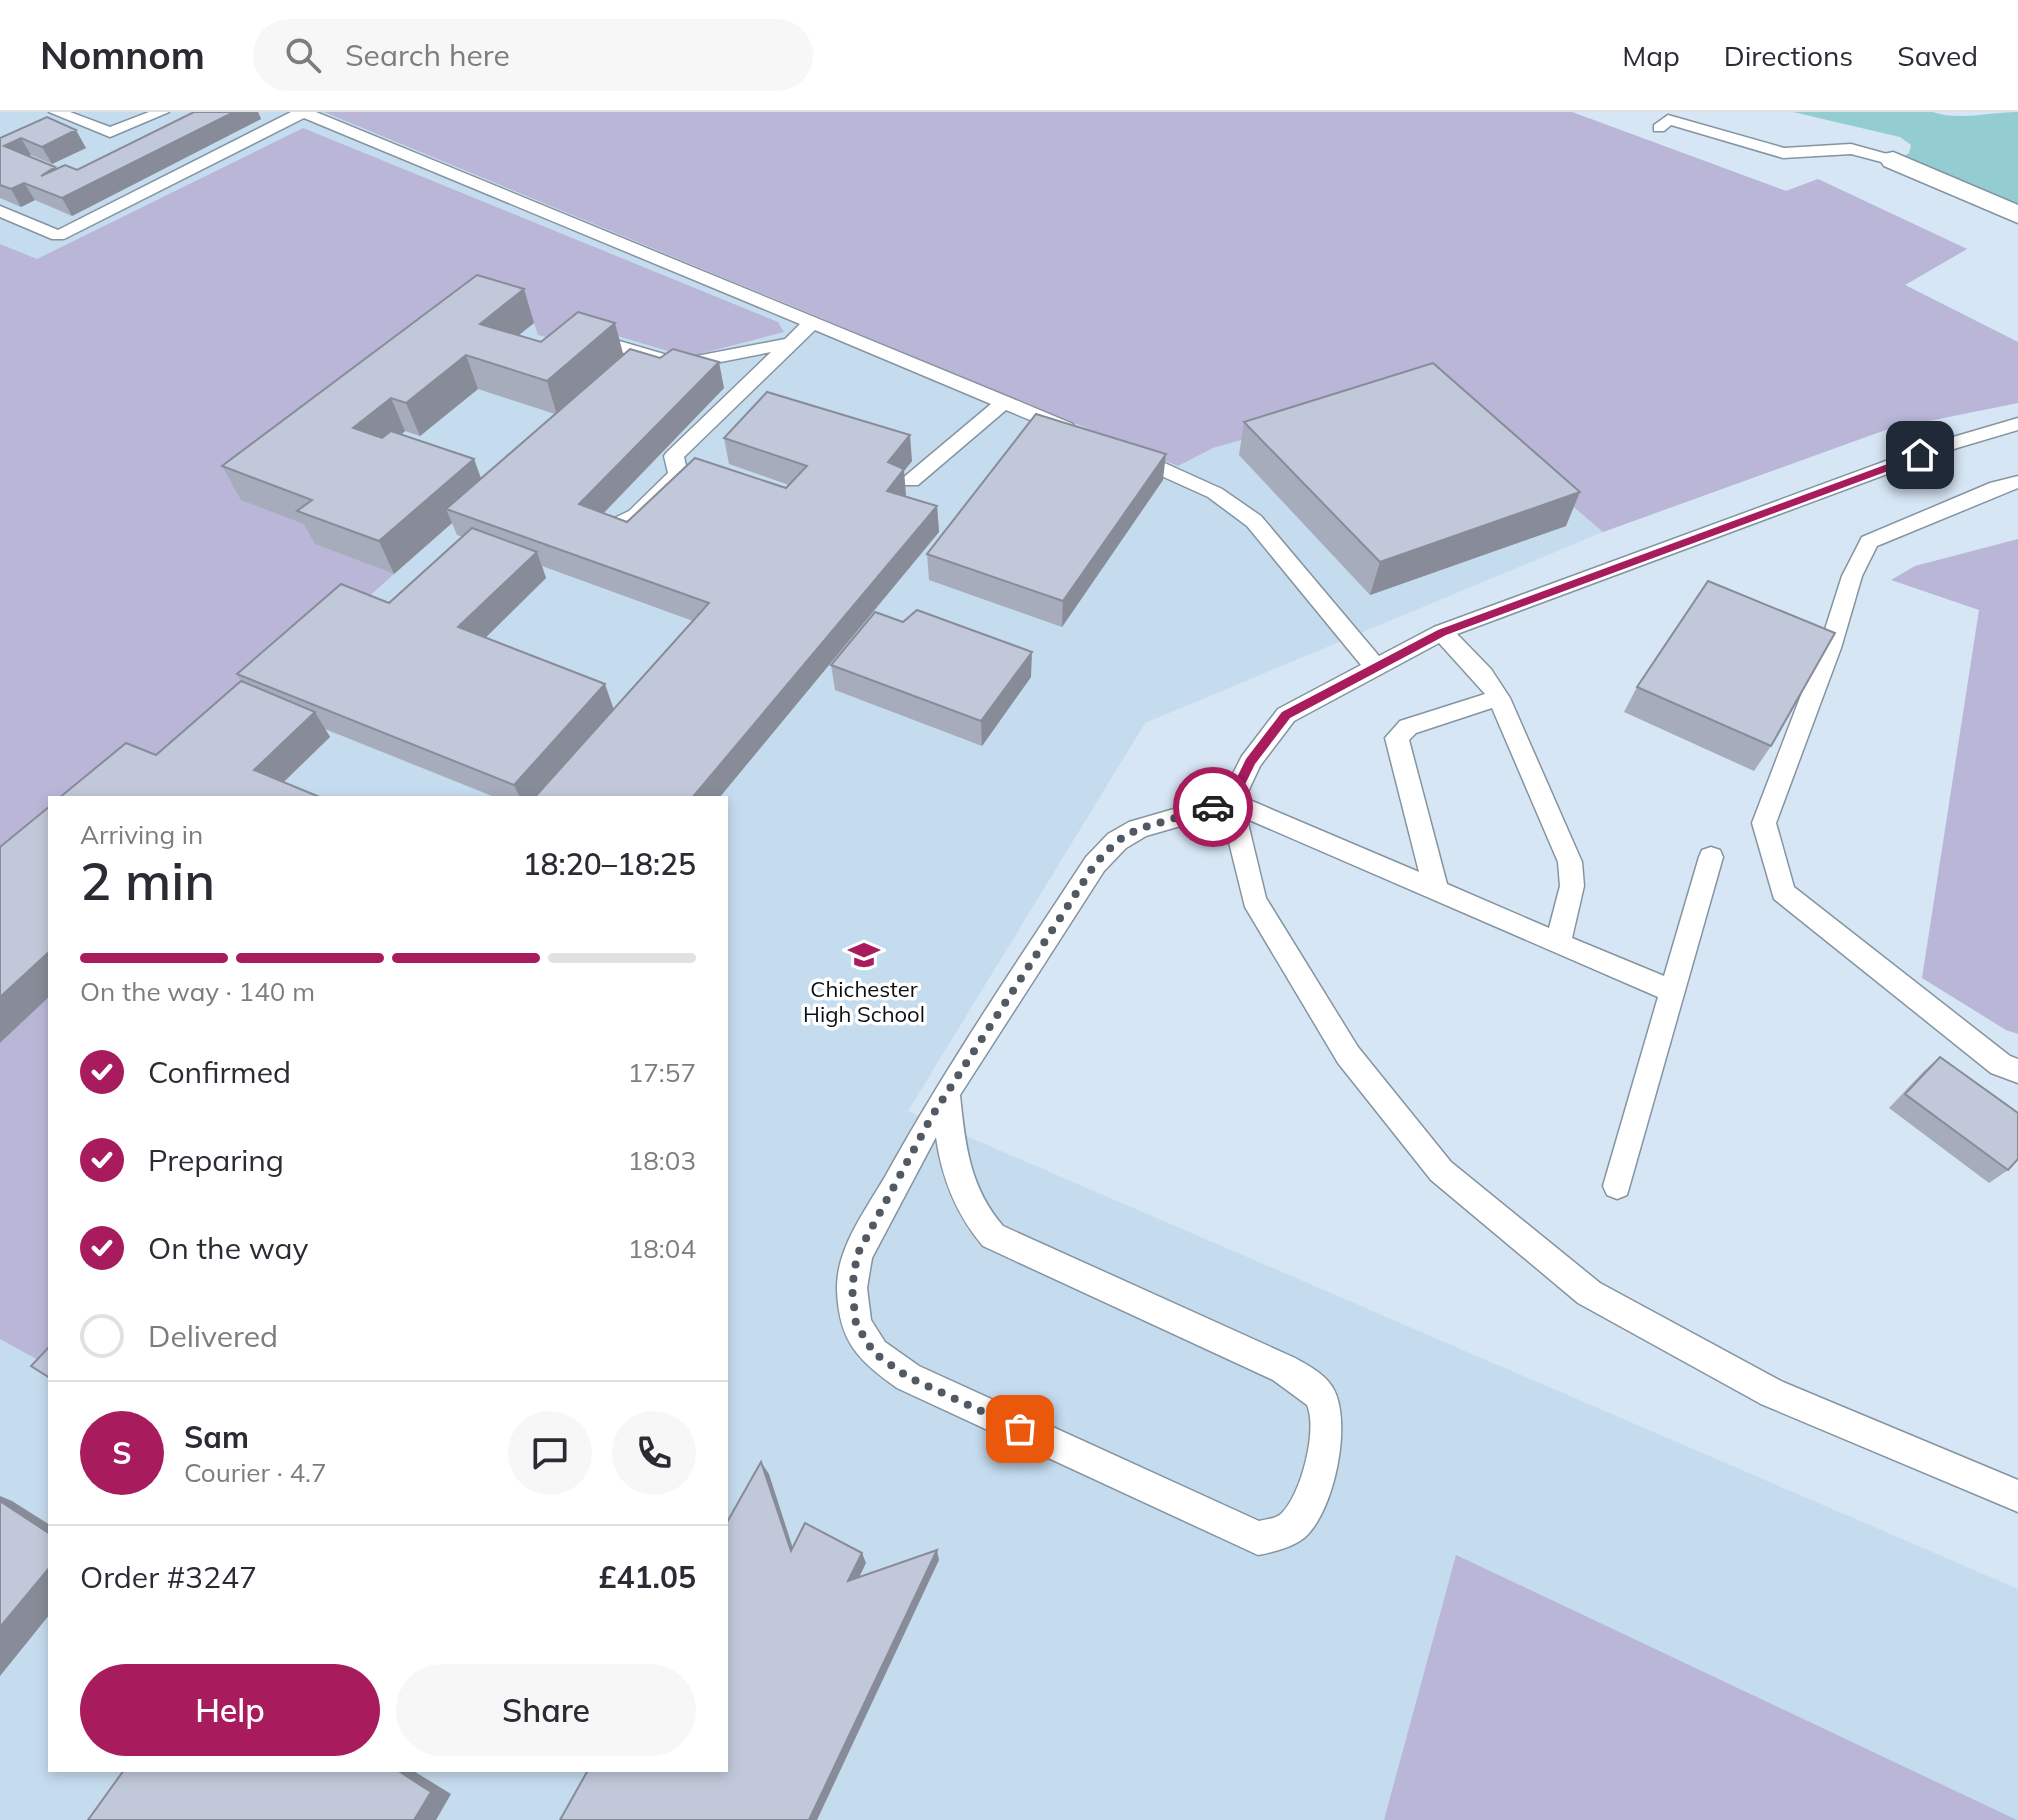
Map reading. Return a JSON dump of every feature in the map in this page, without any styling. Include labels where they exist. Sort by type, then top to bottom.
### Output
[{"type":"street","points":[[1893,160],[2018,215]]},
{"type":"lane","points":[[56,112],[110,132],[162,112]]},
{"type":"lane","points":[[0,211],[58,236],[302,112],[1089,437]]},
{"type":"lane","points":[[1659,128],[1668,119],[1783,153],[1851,149],[1893,160]]},
{"type":"lane","points":[[615,526],[636,516],[686,476],[674,456],[812,323]]},
{"type":"lane","points":[[574,345],[586,341],[609,343],[680,365],[791,343]]},
{"type":"lane","points":[[911,481],[1004,402]]},
{"type":"lane","points":[[2018,424],[1950,444],[1442,632],[1286,715],[1250,762],[1231,802],[1254,900],[1348,1055],[1441,1171],[1589,1293],[1772,1393],[2018,1496]]},
{"type":"lane","points":[[1117,449],[1215,493],[1244,513],[1377,669]]},
{"type":"lane","points":[[2018,482],[1997,487],[1869,542],[1852,576],[1830,648],[1764,823],[1783,892],[2001,1065],[2018,1071]]},
{"type":"lane","points":[[1442,632],[1483,675],[1499,698],[1570,862],[1572,886],[1558,943]]},
{"type":"lane","points":[[1436,889],[1397,738],[1408,727],[1499,698]]},
{"type":"lane","points":[[946,1093],[952,1159],[961,1191],[977,1220],[993,1236],[1284,1369],[1307,1383],[1325,1404],[1328,1432],[1311,1492],[1298,1520],[1279,1534],[1258,1538],[908,1377],[874,1353],[856,1324],[852,1288],[857,1255],[946,1093],[1095,864],[1117,841],[1138,829],[1231,802],[1671,991]]},
{"type":"lane","points":[[1617,1186],[1711,857]]},
{"type":"shaded area","name":"Chichester High School","points":[[0,112],[1572,112],[1786,191],[1818,179],[1967,249],[1905,285],[2018,342],[2018,403],[1886,430],[1603,532],[1145,723],[908,1111],[2018,1589],[2018,1820],[0,1820]]},
{"type":"shaded area","points":[[324,112],[1572,112],[1786,191],[1818,179],[1967,249],[1905,285],[2018,342],[2018,403],[1888,429],[1603,532],[1431,385],[1213,448],[1178,466]]},
{"type":"shaded area","points":[[1793,112],[1933,112],[1964,116],[2018,112],[2018,207],[1901,158],[1909,153],[1911,145],[1900,137]]},
{"type":"shaded area","points":[[303,128],[778,322],[784,332],[688,357],[594,329],[568,343],[538,335],[534,323],[487,308],[329,533],[316,544],[394,574],[254,699],[112,796],[48,796],[48,851],[0,891],[0,244],[37,259]]},
{"type":"shaded area","points":[[2018,539],[2018,1034],[2006,1030],[1922,978],[1979,610],[1891,580],[1915,566]]},
{"type":"shaded area","points":[[48,998],[48,1365],[0,1339],[0,1043]]},
{"type":"shaded area","points":[[1456,1555],[2017,1820],[1384,1820]]},
{"type":"building","points":[[194,112],[234,112],[62,198],[24,183],[11,189],[0,185],[0,138],[47,117],[76,130],[42,147],[21,138],[4,146],[55,167],[41,176],[65,165],[77,170]]},
{"type":"building","points":[[477,275],[524,289],[480,324],[541,342],[578,312],[615,323],[547,381],[466,355],[406,403],[391,398],[353,428],[382,438],[391,431],[474,459],[379,541],[297,511],[312,500],[222,466]]},
{"type":"building","points":[[630,349],[660,358],[673,349],[719,362],[579,504],[627,522],[695,458],[786,488],[807,466],[724,438],[767,392],[910,435],[888,462],[904,469],[887,491],[937,506],[694,796],[536,796],[709,603],[446,509]]},
{"type":"building","points":[[1433,363],[1580,492],[1380,562],[1244,422]]},
{"type":"building","points":[[1036,414],[1166,454],[1063,601],[927,554]]},
{"type":"building","points":[[472,528],[537,552],[458,627],[605,684],[514,785],[237,674],[341,584],[389,603]]},
{"type":"building","points":[[1708,581],[1835,633],[1771,746],[1637,687]]},
{"type":"building","points":[[917,610],[1032,652],[981,721],[831,665],[875,612],[903,622]]},
{"type":"building","points":[[241,681],[315,712],[254,770],[317,796],[61,796],[126,743],[156,755]]},
{"type":"building","points":[[48,808],[48,953],[0,997],[0,847]]},
{"type":"building","points":[[1940,1057],[2018,1113],[2018,1159],[2008,1170],[1905,1094]]},
{"type":"building","points":[[48,1348],[48,1377],[31,1366]]},
{"type":"building","points":[[761,1462],[791,1551],[805,1523],[862,1553],[848,1581],[937,1550],[809,1820],[560,1820],[587,1772],[728,1772],[728,1520]]},
{"type":"building","points":[[0,1501],[48,1533],[48,1569],[0,1627]]},
{"type":"building","points":[[123,1772],[400,1772],[431,1792],[414,1820],[88,1820]]},
{"type":"way so far","points":[[1020,1429],[908,1377],[874,1353],[856,1324],[852,1288],[857,1255],[946,1093],[1095,864],[1117,841],[1138,829],[1213,807]]},
{"type":"place","name":"Chichester High School","points":[[864,955]]},
{"type":"route","points":[[1213,807],[1231,802],[1250,762],[1286,715],[1442,632],[1920,455]]}]
